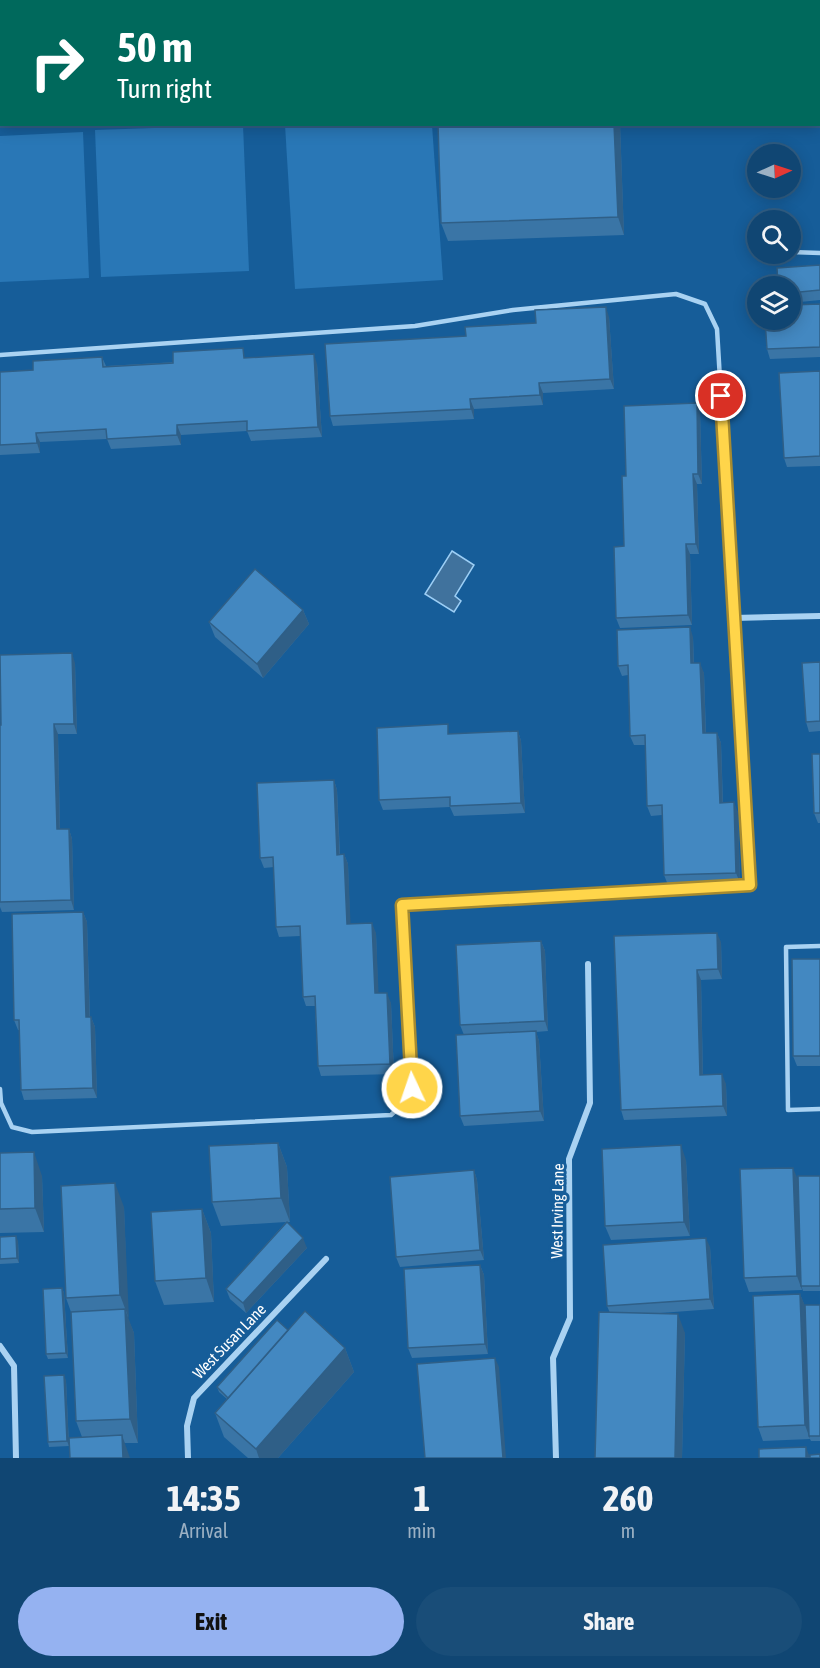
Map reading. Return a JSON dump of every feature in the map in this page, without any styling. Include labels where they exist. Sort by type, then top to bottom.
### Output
[{"type":"street","points":[[734,618],[820,616]]},
{"type":"street","name":"West Irving Lane","points":[[556,1458],[553,1358],[570,1318],[569,1159],[590,1103],[588,964]]},
{"type":"street","name":"West Susan Lane","points":[[188,1458],[187,1426],[194,1398],[326,1259]]},
{"type":"street","points":[[0,1346],[14,1366],[16,1458]]},
{"type":"lane","points":[[801,252],[820,253]]},
{"type":"lane","points":[[0,355],[415,326],[513,310],[676,294],[705,304],[717,329],[750,885],[402,905],[412,1088],[404,1104],[391,1115],[32,1132],[12,1127],[1,1103],[0,1089]]},
{"type":"lane","points":[[820,946],[786,947],[788,1110],[820,1109]]},
{"type":"shaded area","points":[[243,126],[249,271],[101,277],[95,130]]},
{"type":"shaded area","points":[[285,126],[432,126],[443,280],[295,289]]},
{"type":"shaded area","points":[[83,132],[89,278],[0,282],[0,136]]},
{"type":"shaded area","points":[[452,551],[474,565],[455,596],[461,601],[454,612],[425,594]]},
{"type":"building","points":[[438,126],[614,126],[618,217],[441,223]]},
{"type":"building","points":[[820,265],[820,290],[801,292],[801,276],[777,276],[777,268]]},
{"type":"building","points":[[820,304],[820,347],[767,349],[766,330],[801,330],[801,305]]},
{"type":"building","points":[[606,307],[610,379],[539,383],[540,395],[470,399],[471,409],[330,416],[325,344],[466,336],[465,327],[536,323],[535,310]]},
{"type":"building","points":[[243,348],[244,358],[314,354],[318,427],[247,431],[247,421],[177,425],[177,435],[107,439],[106,429],[36,433],[37,443],[0,445],[0,372],[33,370],[33,361],[102,357],[103,367],[173,363],[173,352]]},
{"type":"building","points":[[820,371],[820,456],[784,458],[779,373]]},
{"type":"building","points":[[697,403],[698,474],[693,474],[696,544],[686,544],[688,615],[616,618],[614,547],[624,546],[622,476],[626,476],[624,406]]},
{"type":"building","points":[[255,569],[303,610],[257,664],[209,622]]},
{"type":"building","points":[[690,627],[691,663],[700,663],[703,733],[717,733],[720,803],[734,802],[736,873],[664,875],[662,805],[647,806],[645,735],[630,736],[628,665],[618,666],[617,630]]},
{"type":"building","points":[[72,653],[74,724],[54,724],[57,829],[69,829],[71,900],[0,902],[0,655]]},
{"type":"building","points":[[820,662],[820,721],[806,722],[802,663]]},
{"type":"building","points":[[448,724],[448,734],[518,731],[521,803],[450,806],[450,797],[379,800],[377,728]]},
{"type":"building","points":[[812,754],[820,754],[820,813],[814,813]]},
{"type":"building","points":[[334,780],[337,855],[344,854],[347,924],[372,923],[375,993],[387,993],[390,1064],[318,1066],[315,996],[303,997],[300,926],[276,927],[273,857],[260,858],[257,783]]},
{"type":"building","points":[[83,912],[86,1017],[91,1017],[93,1088],[21,1090],[19,1020],[14,1020],[12,914]]},
{"type":"building","points":[[717,933],[718,969],[697,970],[700,1075],[722,1074],[723,1106],[621,1110],[614,936]]},
{"type":"building","points":[[541,941],[545,1021],[460,1025],[456,945]]},
{"type":"building","points":[[792,959],[820,959],[820,1056],[793,1056]]},
{"type":"building","points":[[536,1031],[540,1111],[460,1116],[456,1035]]},
{"type":"building","points":[[278,1143],[281,1198],[212,1202],[209,1146]]},
{"type":"building","points":[[681,1145],[684,1222],[605,1226],[602,1149]]},
{"type":"building","points":[[34,1152],[35,1208],[0,1209],[0,1153]]},
{"type":"building","points":[[793,1168],[797,1276],[744,1278],[740,1169]]},
{"type":"building","points":[[474,1170],[480,1250],[396,1257],[390,1177]]},
{"type":"building","points":[[798,1176],[820,1176],[820,1286],[801,1286]]},
{"type":"building","points":[[115,1183],[120,1295],[66,1298],[61,1186]]},
{"type":"building","points":[[202,1209],[206,1278],[155,1281],[151,1212]]},
{"type":"building","points":[[287,1222],[303,1238],[243,1303],[226,1289]]},
{"type":"building","points":[[16,1236],[17,1258],[0,1259],[0,1237]]},
{"type":"building","points":[[706,1238],[710,1299],[607,1306],[603,1245]]},
{"type":"building","points":[[480,1265],[485,1344],[408,1348],[404,1269]]},
{"type":"building","points":[[62,1288],[66,1353],[46,1354],[43,1289]]},
{"type":"building","points":[[800,1294],[805,1425],[758,1427],[753,1296]]},
{"type":"building","points":[[805,1305],[820,1305],[820,1436],[809,1436]]},
{"type":"building","points":[[125,1309],[130,1419],[76,1421],[71,1312]]},
{"type":"building","points":[[305,1311],[345,1348],[256,1449],[215,1413]]},
{"type":"building","points":[[599,1312],[678,1314],[675,1458],[595,1458]]},
{"type":"building","points":[[277,1320],[288,1330],[228,1398],[217,1387]]},
{"type":"building","points":[[495,1358],[503,1458],[425,1458],[417,1364]]},
{"type":"building","points":[[64,1375],[67,1441],[48,1442],[44,1376]]},
{"type":"building","points":[[122,1435],[123,1458],[70,1458],[69,1438]]},
{"type":"building","points":[[806,1447],[806,1458],[759,1458],[759,1449]]},
{"type":"building","points":[[820,1454],[820,1458],[810,1458],[810,1455]]},
{"type":"route","points":[[412,1088],[402,905],[750,885],[721,396]]}]
